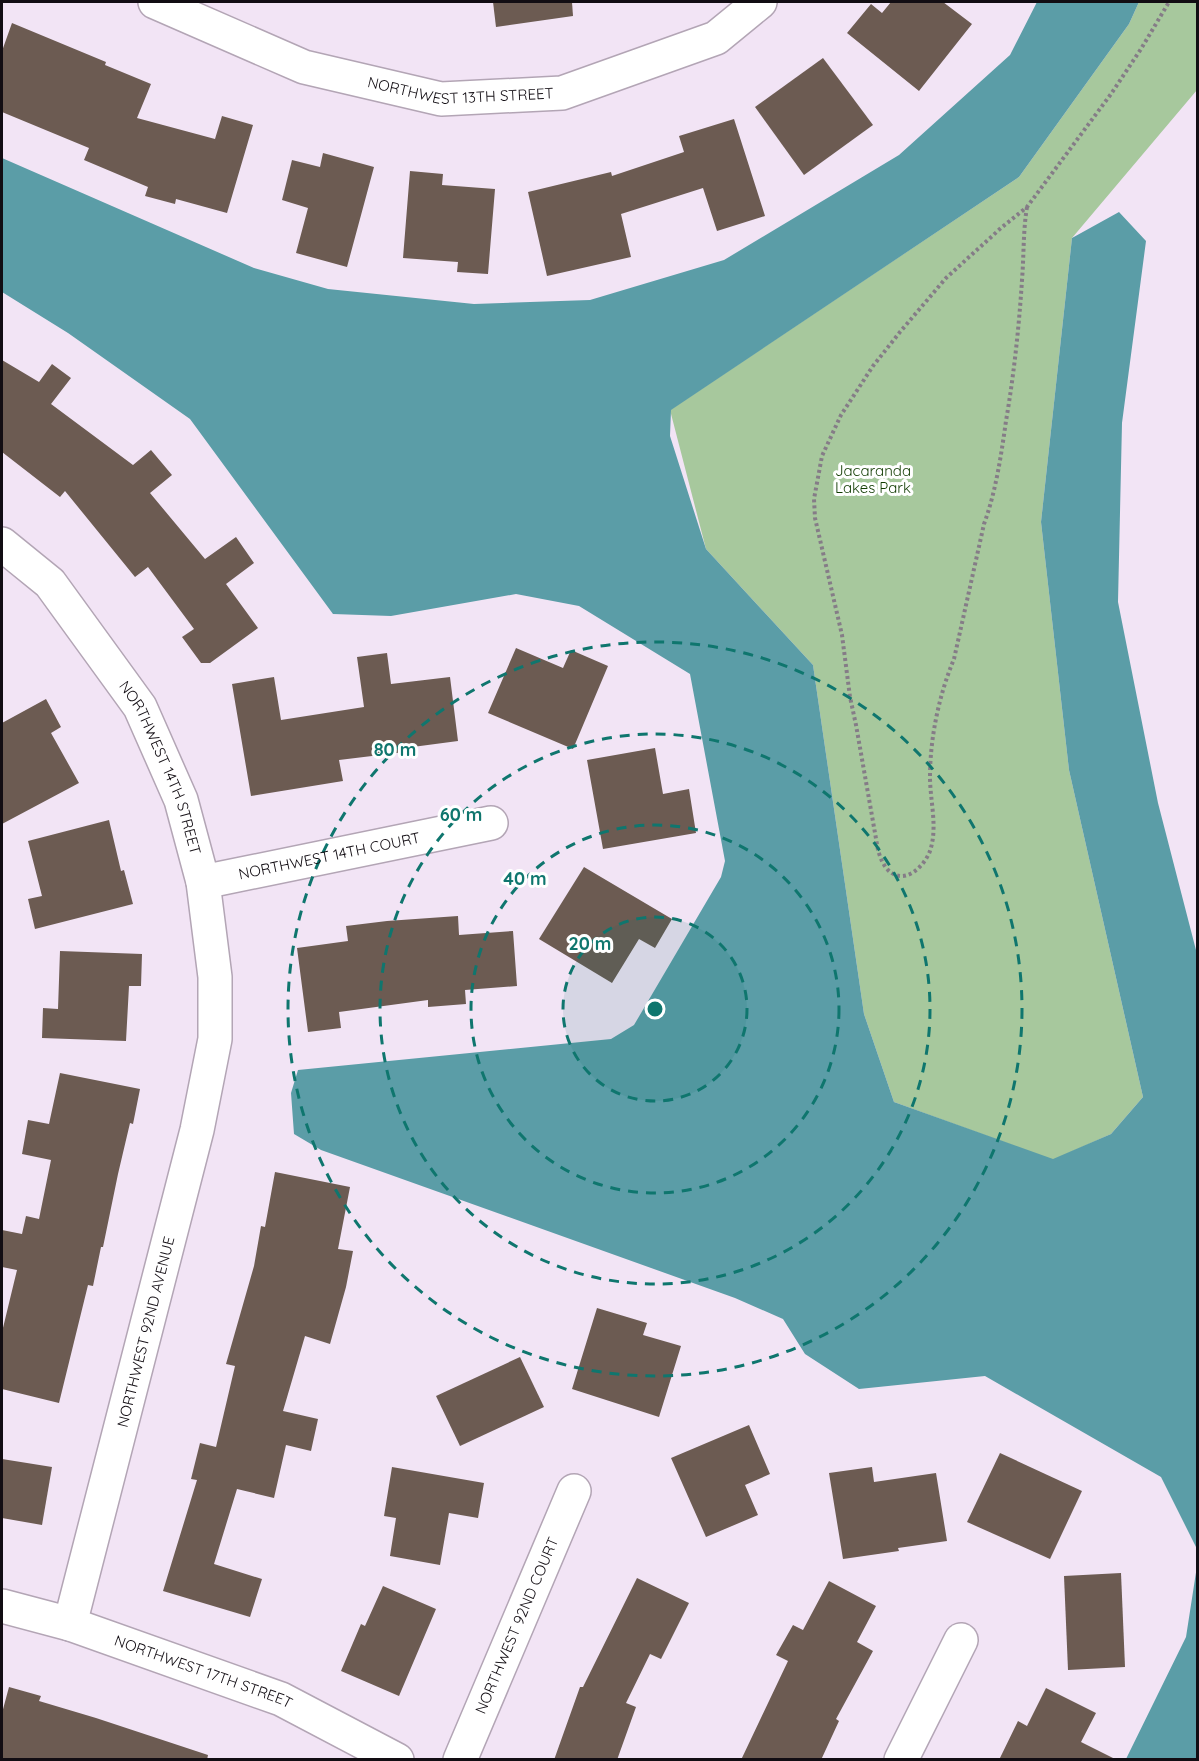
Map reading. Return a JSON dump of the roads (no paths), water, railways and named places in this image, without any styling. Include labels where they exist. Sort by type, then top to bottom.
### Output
[{"type":"street","name":"NORTHWEST 13TH STREET","points":[[155,2],[304,67],[441,99],[562,93],[716,38],[760,2]]},
{"type":"street","name":"NORTHWEST 14TH STREET","points":[[2,544],[50,583],[140,707],[181,800],[203,882],[215,977],[215,1039]]},
{"type":"street","name":"NORTHWEST 14TH COURT","points":[[203,882],[491,823]]},
{"type":"street","name":"NORTHWEST 92ND AVENUE","points":[[70,1624],[197,1130],[215,1039]]},
{"type":"street","name":"NORTHWEST 92ND COURT","points":[[460,1760],[574,1491]]},
{"type":"street","name":"NORTHWEST 17TH STREET","points":[[2,1606],[70,1624],[281,1699],[397,1760]]},
{"type":"street","points":[[901,1760],[961,1640]]},
{"type":"water","points":[[1037,2],[1139,2],[1129,24],[1019,177],[671,410],[670,436],[706,549],[813,665],[864,1014],[894,1102],[1053,1159],[1111,1134],[1143,1097],[1069,770],[1041,522],[1072,238],[1119,212],[1146,241],[1122,423],[1118,602],[1158,803],[1197,954],[1197,1549],[1161,1477],[985,1376],[859,1389],[805,1354],[783,1319],[735,1298],[321,1150],[294,1134],[291,1093],[298,1070],[611,1039],[634,1025],[721,877],[725,861],[690,674],[579,606],[516,594],[391,616],[333,614],[190,419],[68,333],[2,292],[2,158],[254,268],[328,289],[474,304],[590,300],[724,260],[899,155],[1010,55]]},
{"type":"water","points":[[1197,1566],[1197,1759],[1126,1759],[1186,1637]]},
{"type":"park label","name":"Jacaranda Lakes Park","points":[[873,480]]}]
